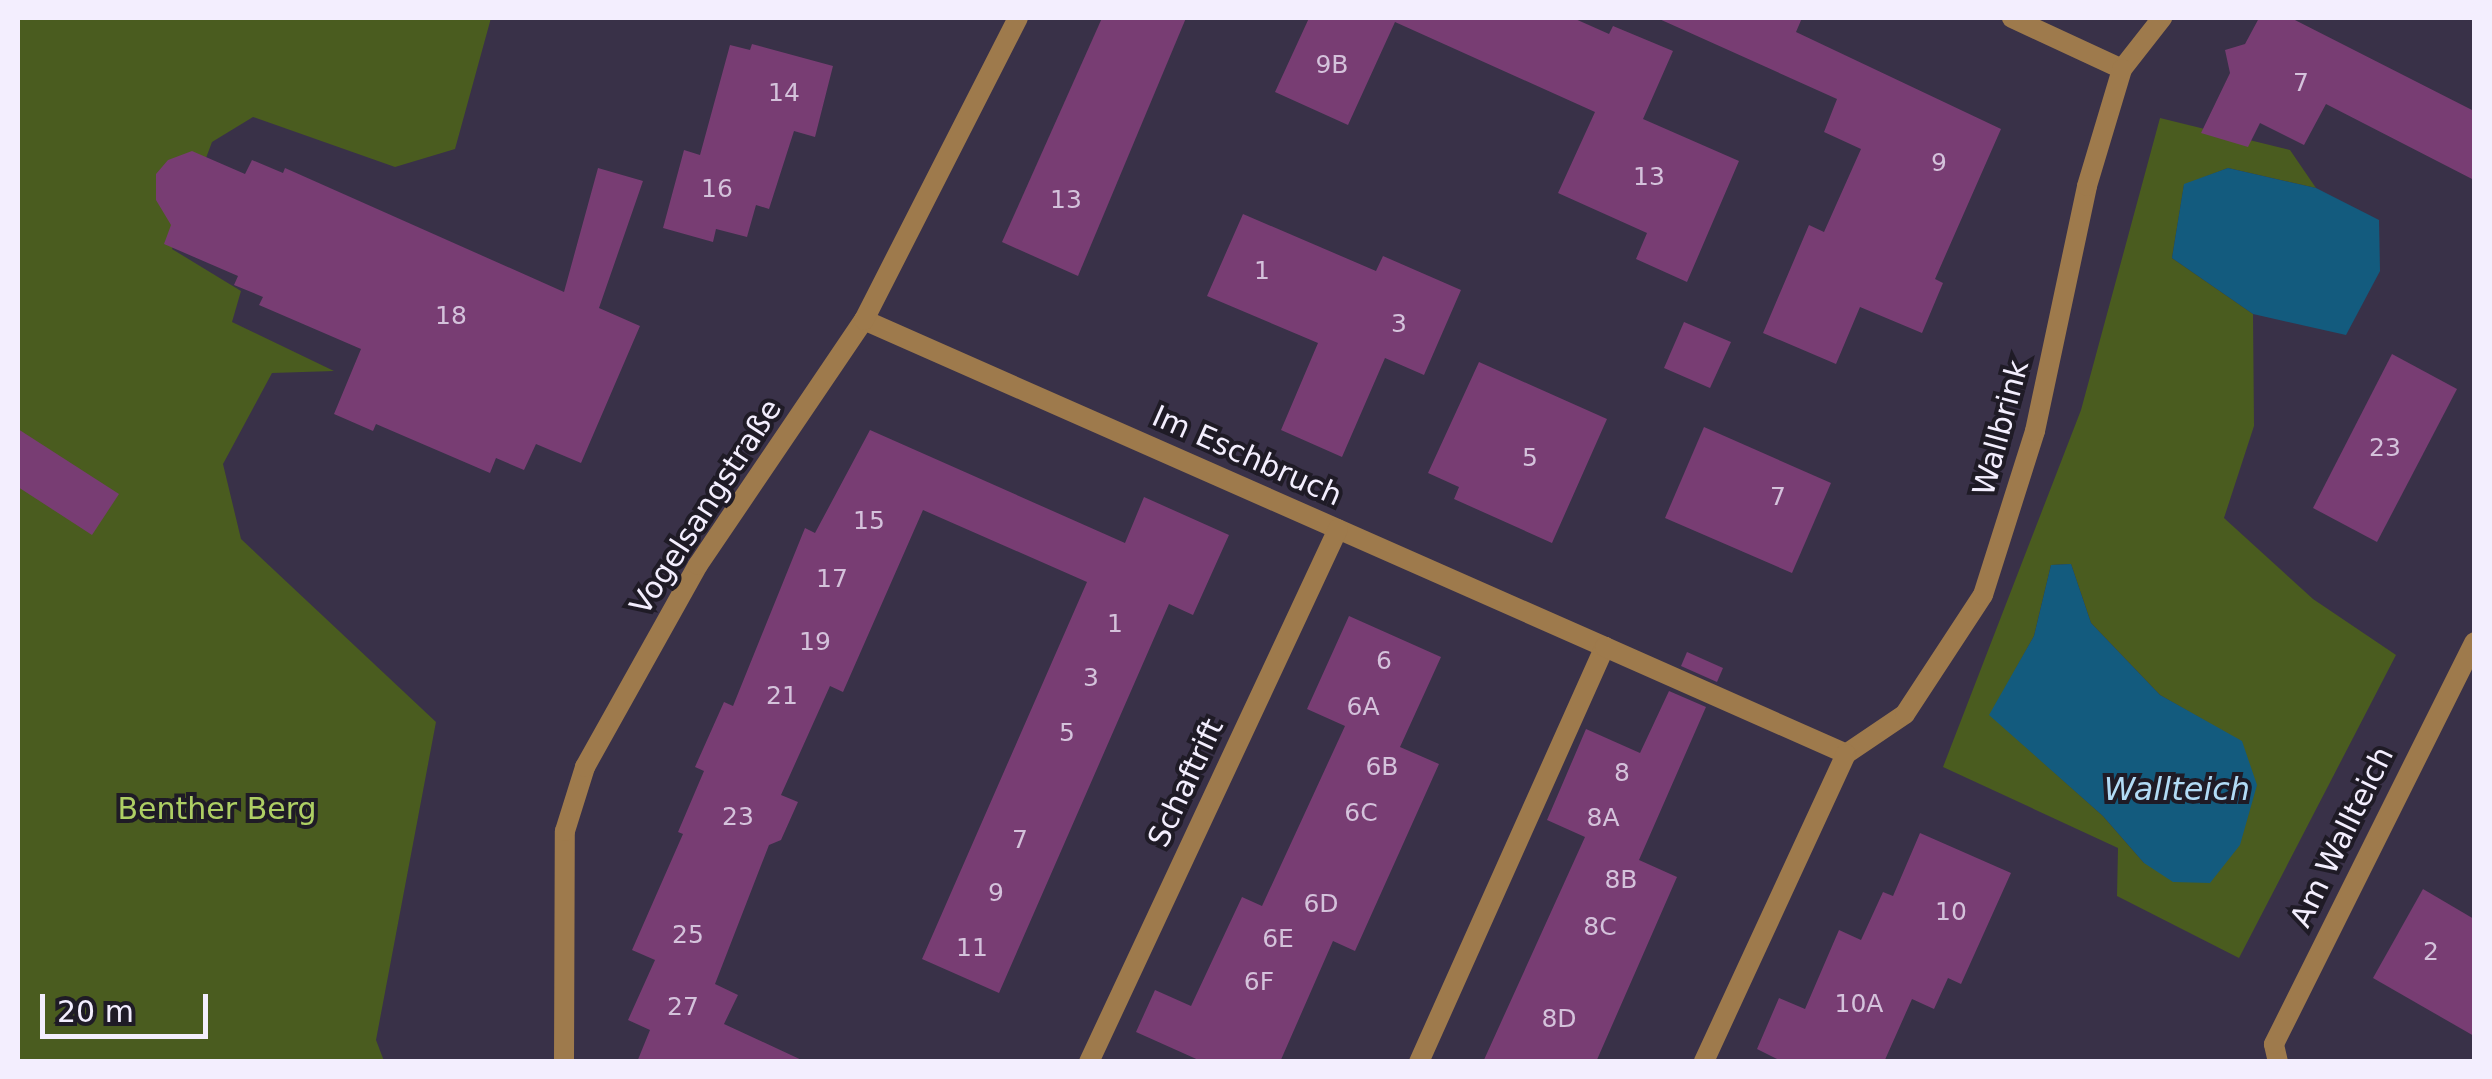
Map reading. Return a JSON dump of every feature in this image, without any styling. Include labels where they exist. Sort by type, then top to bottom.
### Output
[{"type":"street","name":"Vogelsangstraße","points":[[564,1062],[565,831],[585,767],[698,565],[864,320],[1018,18]]},
{"type":"street","points":[[2012,18],[2122,69]]},
{"type":"street","name":"Wallbrink","points":[[1846,754],[1905,714],[1983,595],[2035,431],[2088,186],[2122,69],[2162,18]]},
{"type":"street","name":"Im Eschbruch","points":[[864,320],[1846,754]]},
{"type":"street","name":"Schaftrift","points":[[1089,1062],[1338,529]]},
{"type":"street","name":"Am Wallteich","points":[[2278,1062],[2274,1044],[2474,642]]},
{"type":"street","points":[[1419,1062],[1605,647]]},
{"type":"street","points":[[1704,1062],[1846,754]]},
{"type":"green space","name":"Benther Berg","points":[[18,18],[491,18],[455,149],[395,167],[253,117],[212,142],[172,249],[241,291],[232,322],[334,371],[272,373],[223,464],[241,539],[436,722],[376,1040],[384,1061],[18,1061]]},
{"type":"green space","points":[[2160,118],[2290,150],[2316,188],[2228,168],[2184,185],[2172,258],[2253,314],[2254,426],[2224,518],[2313,599],[2396,655],[2239,958],[2117,896],[2118,848],[1943,767],[2081,410]],"holes":[[[2071,564],[2091,623],[2160,695],[2242,742],[2144,863],[2103,816],[1990,715],[2034,636],[2051,565]]]},
{"type":"water","points":[[2228,168],[2316,188],[2379,220],[2380,271],[2346,335],[2253,314],[2172,258],[2184,184]]},
{"type":"water","name":"Wallteich","points":[[2071,564],[2091,623],[2160,695],[2242,741],[2257,785],[2240,845],[2210,883],[2173,882],[2144,863],[2103,816],[1989,715],[2034,636],[2051,565]]},
{"type":"building","points":[[1102,18],[1186,18],[1078,276],[1002,242]]},
{"type":"building","points":[[1309,18],[1573,18],[1609,34],[1613,26],[1673,51],[1643,119],[1739,161],[1687,282],[1636,259],[1647,233],[1558,193],[1595,112],[1395,22],[1348,125],[1275,92]]},
{"type":"building","points":[[1657,18],[1802,18],[1796,32],[2001,129],[1935,279],[1943,283],[1922,333],[1860,307],[1836,364],[1763,333],[1809,225],[1824,232],[1861,149],[1824,132],[1837,99]]},
{"type":"building","points":[[2259,18],[2291,18],[2474,111],[2474,180],[2326,104],[2304,145],[2260,123],[2248,147],[2201,133],[2230,73],[2225,50],[2245,44]]},
{"type":"building","points":[[752,44],[833,66],[815,137],[794,131],[769,209],[756,205],[747,237],[716,229],[713,242],[663,228],[684,150],[700,155],[730,45],[750,50]]},
{"type":"building","points":[[192,151],[245,174],[252,160],[283,173],[285,168],[564,292],[598,168],[643,181],[599,308],[640,326],[581,463],[536,444],[524,470],[496,458],[490,473],[376,424],[373,431],[334,414],[361,349],[259,305],[263,297],[234,285],[238,276],[164,244],[171,225],[156,200],[156,174],[168,160]]},
{"type":"building","points":[[1243,214],[1376,271],[1383,256],[1461,290],[1424,375],[1385,358],[1342,457],[1281,430],[1318,343],[1207,296]]},
{"type":"building","points":[[1684,322],[1731,342],[1710,388],[1664,368]]},
{"type":"building","points":[[2392,354],[2457,389],[2377,542],[2313,508]]},
{"type":"building","points":[[1479,362],[1607,419],[1552,543],[1454,499],[1459,487],[1428,473]]},
{"type":"building","points":[[1704,427],[1831,483],[1792,573],[1665,518]]},
{"type":"building","points":[[18,429],[119,494],[92,535],[18,487]]},
{"type":"building","points":[[870,430],[1125,543],[1144,497],[1229,535],[1193,615],[1169,604],[999,993],[922,959],[1087,582],[923,510],[843,692],[830,686],[781,795],[798,802],[781,840],[769,845],[715,984],[738,995],[724,1024],[806,1062],[637,1062],[650,1030],[628,1020],[655,960],[632,950],[683,834],[678,832],[704,771],[695,767],[724,702],[733,706],[805,528],[815,533]]},
{"type":"building","points":[[1349,616],[1441,657],[1400,747],[1439,764],[1355,951],[1333,941],[1280,1062],[1203,1062],[1136,1032],[1155,990],[1191,1006],[1242,897],[1262,906],[1345,726],[1307,709]]},
{"type":"building","points":[[1687,652],[1723,668],[1717,682],[1681,666]]},
{"type":"building","points":[[1669,691],[1706,707],[1639,860],[1677,877],[1596,1062],[1483,1062],[1585,837],[1547,820],[1586,729],[1640,753]]},
{"type":"building","points":[[1920,833],[2011,873],[1961,984],[1948,978],[1934,1009],[1912,999],[1884,1062],[1783,1062],[1757,1049],[1779,998],[1805,1009],[1839,930],[1861,940],[1883,892],[1893,896]]},
{"type":"building","points":[[2423,889],[2474,919],[2474,1036],[2373,978]]}]
